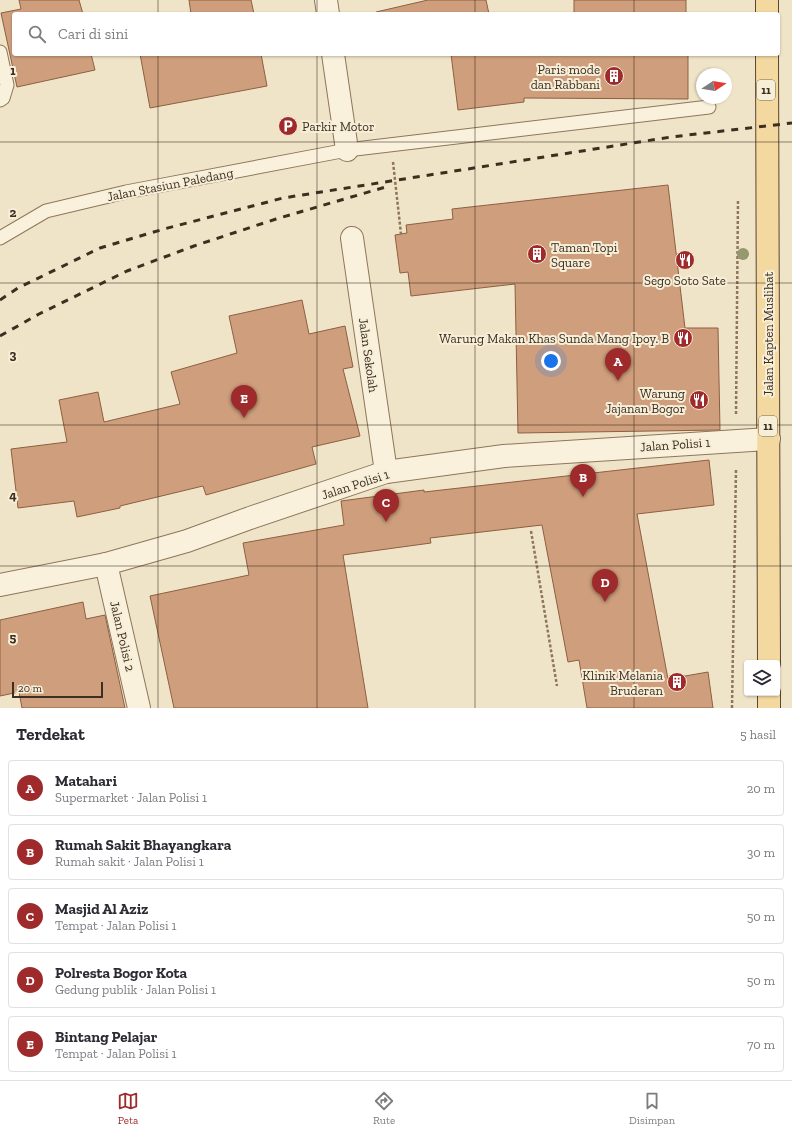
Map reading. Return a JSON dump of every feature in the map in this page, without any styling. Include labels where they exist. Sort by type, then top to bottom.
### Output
[{"type":"main road","points":[[767,0],[767,12]]},
{"type":"main road","name":"Jalan Kapten Muslihat","points":[[767,56],[769,660]]},
{"type":"main road","points":[[769,696],[769,708]]},
{"type":"street","points":[[326,0],[328,12]]},
{"type":"street","points":[[333,56],[347,150]]},
{"type":"street","name":"Jalan Sekolah","points":[[352,238],[386,472]]},
{"type":"street","name":"Jalan Polisi 1","points":[[0,586],[106,564],[187,541],[386,472],[504,456],[769,439]]},
{"type":"street","name":"Jalan Polisi 2","points":[[106,564],[139,708]]},
{"type":"lane","points":[[0,52],[7,85],[3,98],[0,100]]},
{"type":"lane","name":"Jalan Stasiun Paledang","points":[[0,238],[46,211],[126,192],[347,150],[709,107]]},
{"type":"path","points":[[392,162],[401,234]]},
{"type":"path","points":[[732,708],[738,192]]},
{"type":"path","points":[[530,531],[557,686]]},
{"type":"building","points":[[19,0],[79,0],[82,12],[12,12],[12,56],[92,56],[95,70],[17,87],[1,13],[21,9]]},
{"type":"building","points":[[189,0],[251,0],[254,12],[191,12]]},
{"type":"building","points":[[428,0],[486,0],[489,12],[376,12]]},
{"type":"building","points":[[574,0],[686,0],[686,12],[574,12]]},
{"type":"building","points":[[140,56],[261,56],[267,86],[150,108]]},
{"type":"building","name":"Paris mode dan Rabbani","points":[[451,56],[688,56],[688,99],[524,98],[524,102],[458,110]]},
{"type":"building","points":[[668,185],[685,328],[718,328],[720,430],[518,433],[515,284],[411,296],[408,272],[400,273],[395,235],[407,233],[406,225],[453,219],[452,209]]},
{"type":"building","points":[[302,300],[309,334],[345,326],[353,367],[343,369],[360,436],[312,447],[316,464],[206,495],[203,486],[120,506],[120,508],[77,517],[74,501],[18,508],[11,449],[67,442],[59,400],[98,392],[104,422],[180,404],[171,372],[237,353],[229,316]]},
{"type":"building","points":[[709,460],[714,505],[637,514],[668,679],[708,672],[713,708],[587,708],[579,660],[568,662],[542,525],[430,538],[431,543],[343,555],[368,708],[174,708],[150,596],[249,575],[243,543],[344,525],[341,501],[424,490],[424,492]]},
{"type":"building","points":[[83,602],[86,619],[105,615],[125,708],[22,708],[19,692],[0,696],[0,620]]},
{"type":"railway","points":[[0,300],[18,288],[100,248],[164,229],[283,198],[671,137],[792,123]]},
{"type":"railway","points":[[0,336],[39,314],[127,271],[194,246],[276,219],[389,186]]},
{"type":"place","name":"Paris mode dan Rabbani","points":[[614,76]]},
{"type":"place","name":"Parkir Motor","points":[[288,126]]},
{"type":"place","name":"Taman Topi Square","points":[[537,254]]},
{"type":"place","name":"Sego Soto Sate","points":[[685,260]]},
{"type":"place","name":"Warung Makan Khas Sunda Mang Ipoy. B","points":[[683,338]]},
{"type":"place","name":"Matahari","points":[[618,381]]},
{"type":"place","name":"Warung Jajanan Bogor","points":[[699,400]]},
{"type":"place","name":"Bintang Pelajar","points":[[244,418]]},
{"type":"place","name":"Rumah Sakit Bhayangkara","points":[[583,497]]},
{"type":"place","name":"Masjid Al Aziz","points":[[386,522]]},
{"type":"place","name":"Polresta Bogor Kota","points":[[605,602]]},
{"type":"place","name":"Klinik Melania Bruderan","points":[[677,682]]}]
